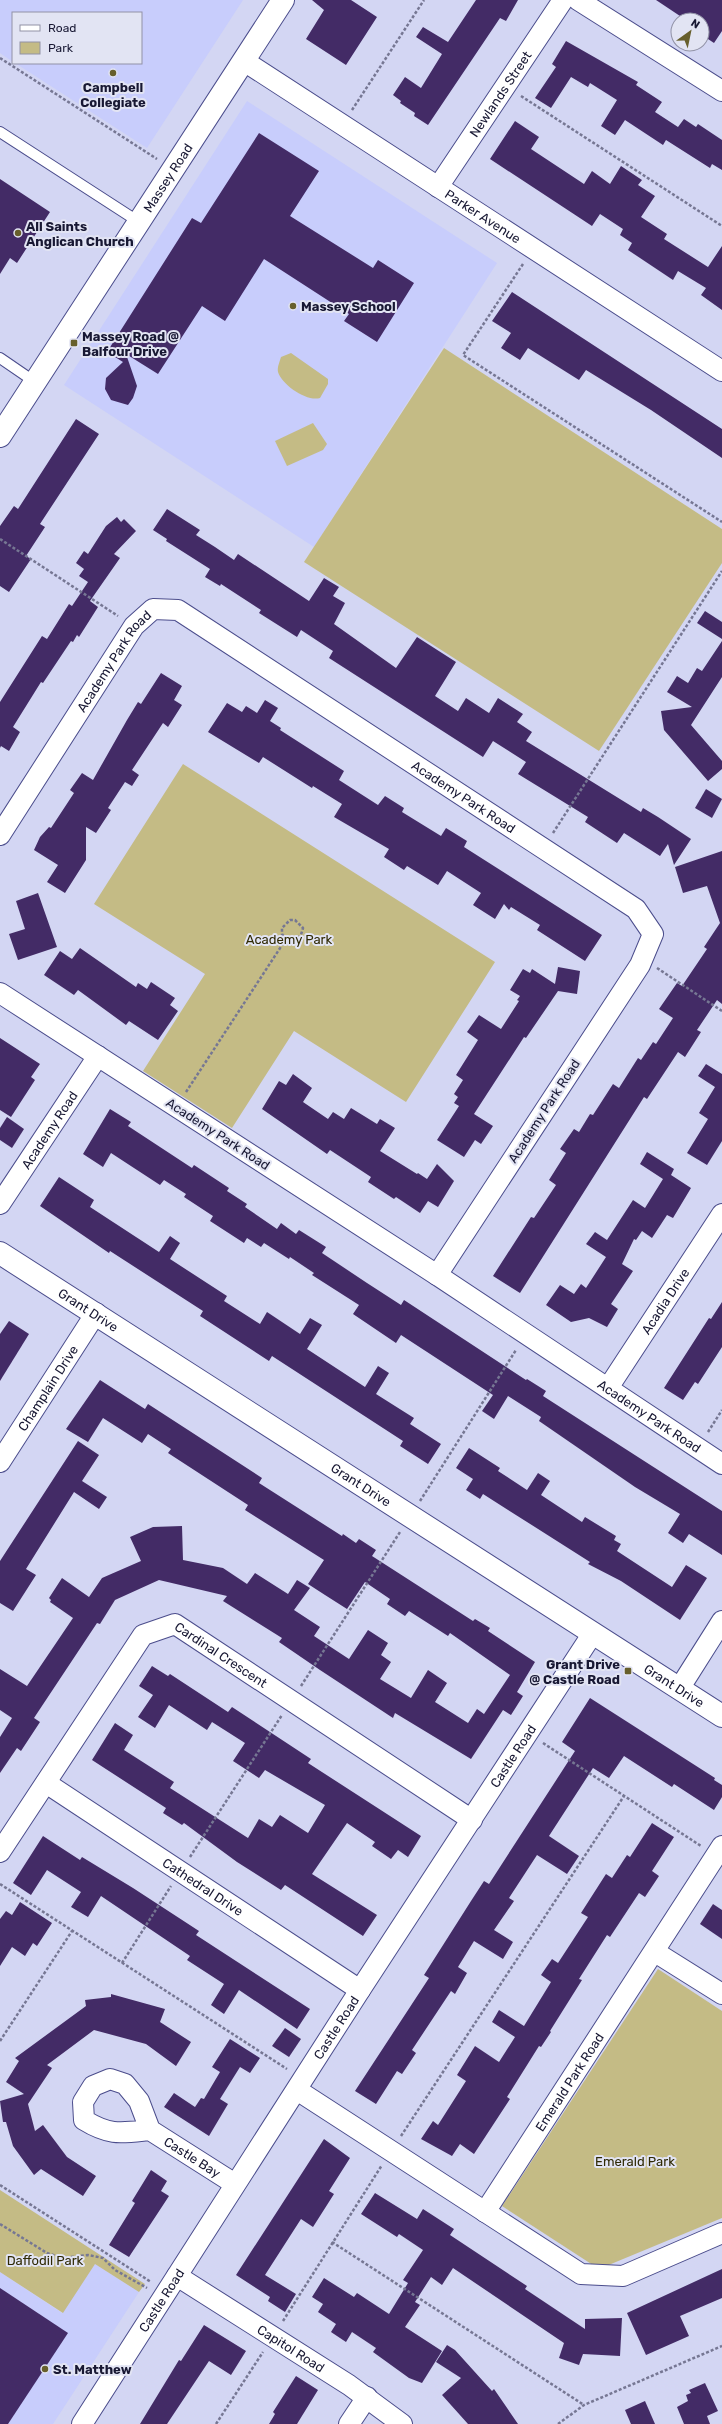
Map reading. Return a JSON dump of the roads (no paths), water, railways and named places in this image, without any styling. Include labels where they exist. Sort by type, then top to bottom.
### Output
[{"type":"street","name":"Massey Road","points":[[0,436],[283,0]]},
{"type":"street","name":"Newlands Street","points":[[438,187],[563,0]]},
{"type":"street","points":[[578,0],[722,91]]},
{"type":"street","name":"Parker Avenue","points":[[244,61],[722,371]]},
{"type":"street","name":"Academy Park Road","points":[[0,835],[134,626],[153,609],[178,610],[636,909],[653,934],[643,959],[437,1275]]},
{"type":"street","name":"Academy Park Road","points":[[0,993],[437,1275],[722,1464]]},
{"type":"street","name":"Academy Road","points":[[0,1204],[98,1056]]},
{"type":"street","name":"Acadia Drive","points":[[608,1388],[722,1214]]},
{"type":"street","name":"Grant Drive","points":[[0,1253],[96,1313],[722,1716]]},
{"type":"street","name":"Champlain Drive","points":[[0,1462],[96,1313]]},
{"type":"street","points":[[679,1689],[722,1621]]},
{"type":"street","name":"Cardinal Crescent","points":[[0,1852],[143,1635],[175,1624],[293,1700],[472,1820]]},
{"type":"street","name":"Castle Road","points":[[82,2424],[360,1990],[593,1633]]},
{"type":"street","name":"Cathedral Drive","points":[[46,1784],[360,1990]]},
{"type":"street","name":"Emerald Park Road","points":[[485,2212],[655,1952],[719,1850]]},
{"type":"street","points":[[655,1952],[722,1994]]},
{"type":"street","points":[[300,2085],[391,2151],[581,2274],[623,2276],[722,2233]]},
{"type":"street","name":"Castle Bay","points":[[150,2130],[235,2184]]},
{"type":"street","name":"Capitol Road","points":[[169,2288],[273,2337],[367,2397],[402,2424]]},
{"type":"street","points":[[349,2424],[367,2397]]},
{"type":"lane","points":[[0,132],[139,222]]},
{"type":"lane","points":[[0,358],[35,382]]},
{"type":"place","name":"Campbell Collegiate","points":[[113,73]]},
{"type":"place","name":"All Saints Anglican Church","points":[[18,233]]},
{"type":"place","name":"Massey School","points":[[293,306]]},
{"type":"place","name":"Massey Road @ Balfour Drive","points":[[74,343]]},
{"type":"place","name":"Grant Drive @ Castle Road","points":[[628,1671]]},
{"type":"place","name":"St. Matthew","points":[[45,2369]]},
{"type":"park label","name":"Academy Park","points":[[289,939]]},
{"type":"park label","name":"Emerald Park","points":[[635,2161]]},
{"type":"park label","name":"Daffodil Park","points":[[45,2260]]}]
